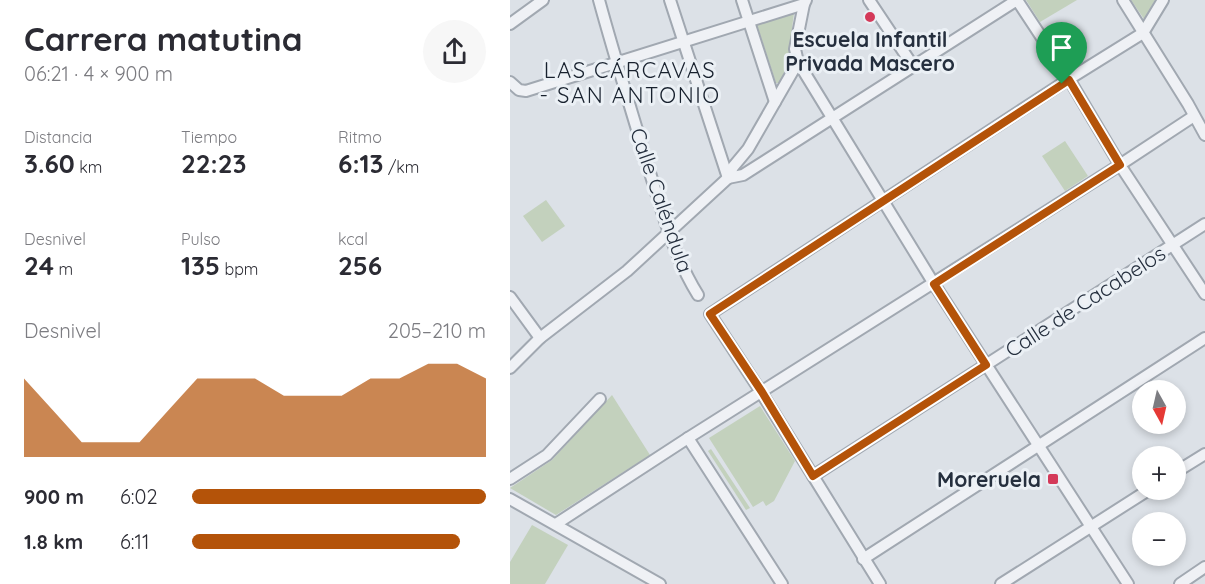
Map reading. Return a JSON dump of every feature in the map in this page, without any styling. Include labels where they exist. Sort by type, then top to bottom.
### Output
[{"type":"street","points":[[510,24],[543,0]]},
{"type":"street","name":"Calle Caléndula","points":[[598,0],[670,233],[686,274],[698,295]]},
{"type":"street","points":[[670,0],[728,178]]},
{"type":"street","points":[[742,0],[775,102]]},
{"type":"street","points":[[869,0],[913,66]]},
{"type":"street","points":[[728,178],[743,175],[1017,0],[1120,165],[1205,294]]},
{"type":"street","points":[[1123,0],[1205,135]]},
{"type":"street","points":[[880,584],[762,392],[710,314],[1143,33],[1163,0]]},
{"type":"street","points":[[510,82],[519,90],[526,91],[805,2],[795,50],[798,62],[934,284],[1128,584]]},
{"type":"street","points":[[510,368],[540,338],[604,291],[728,178],[748,149],[798,62]]},
{"type":"street","points":[[556,524],[1194,116]]},
{"type":"street","name":"Calle de Cacabelos","points":[[813,476],[1205,224]]},
{"type":"street","points":[[510,297],[540,338]]},
{"type":"street","points":[[864,558],[1205,338]]},
{"type":"street","points":[[510,479],[547,455],[600,399]]},
{"type":"street","points":[[688,438],[782,584]]},
{"type":"street","points":[[1186,466],[1205,454]]},
{"type":"street","points":[[510,499],[654,582]]},
{"type":"street","points":[[1001,584],[1132,500]]},
{"type":"street","points":[[1180,584],[1205,567]]},
{"type":"green space","points":[[1026,0],[1077,0],[1040,22]]},
{"type":"green space","points":[[1131,0],[1155,0],[1144,19]]},
{"type":"green space","points":[[794,13],[787,67],[779,83],[776,83],[757,25]]},
{"type":"green space","points":[[1065,141],[1088,176],[1065,191],[1042,156]]},
{"type":"green space","points":[[546,200],[565,226],[542,242],[523,216]]},
{"type":"green space","points":[[612,395],[650,455],[556,515],[510,488],[552,460]]},
{"type":"green space","points":[[760,406],[795,461],[774,501],[766,506],[763,501],[753,507],[709,438]]},
{"type":"green space","points":[[711,449],[750,508],[746,510],[708,451]]},
{"type":"green space","points":[[532,525],[568,545],[545,584],[510,584],[510,562]]},
{"type":"place","name":"Escuela Infantil Privada Mascero","points":[[870,17]]},
{"type":"place","name":"Moreruela","points":[[1053,479]]},
{"type":"district","name":"LAS CÁRCAVAS - SAN ANTONIO","points":[[630,82]]},
{"type":"route","points":[[1069,80],[1120,165],[934,284],[986,365],[813,476],[762,392],[710,314],[1062,84],[1069,80]]}]
